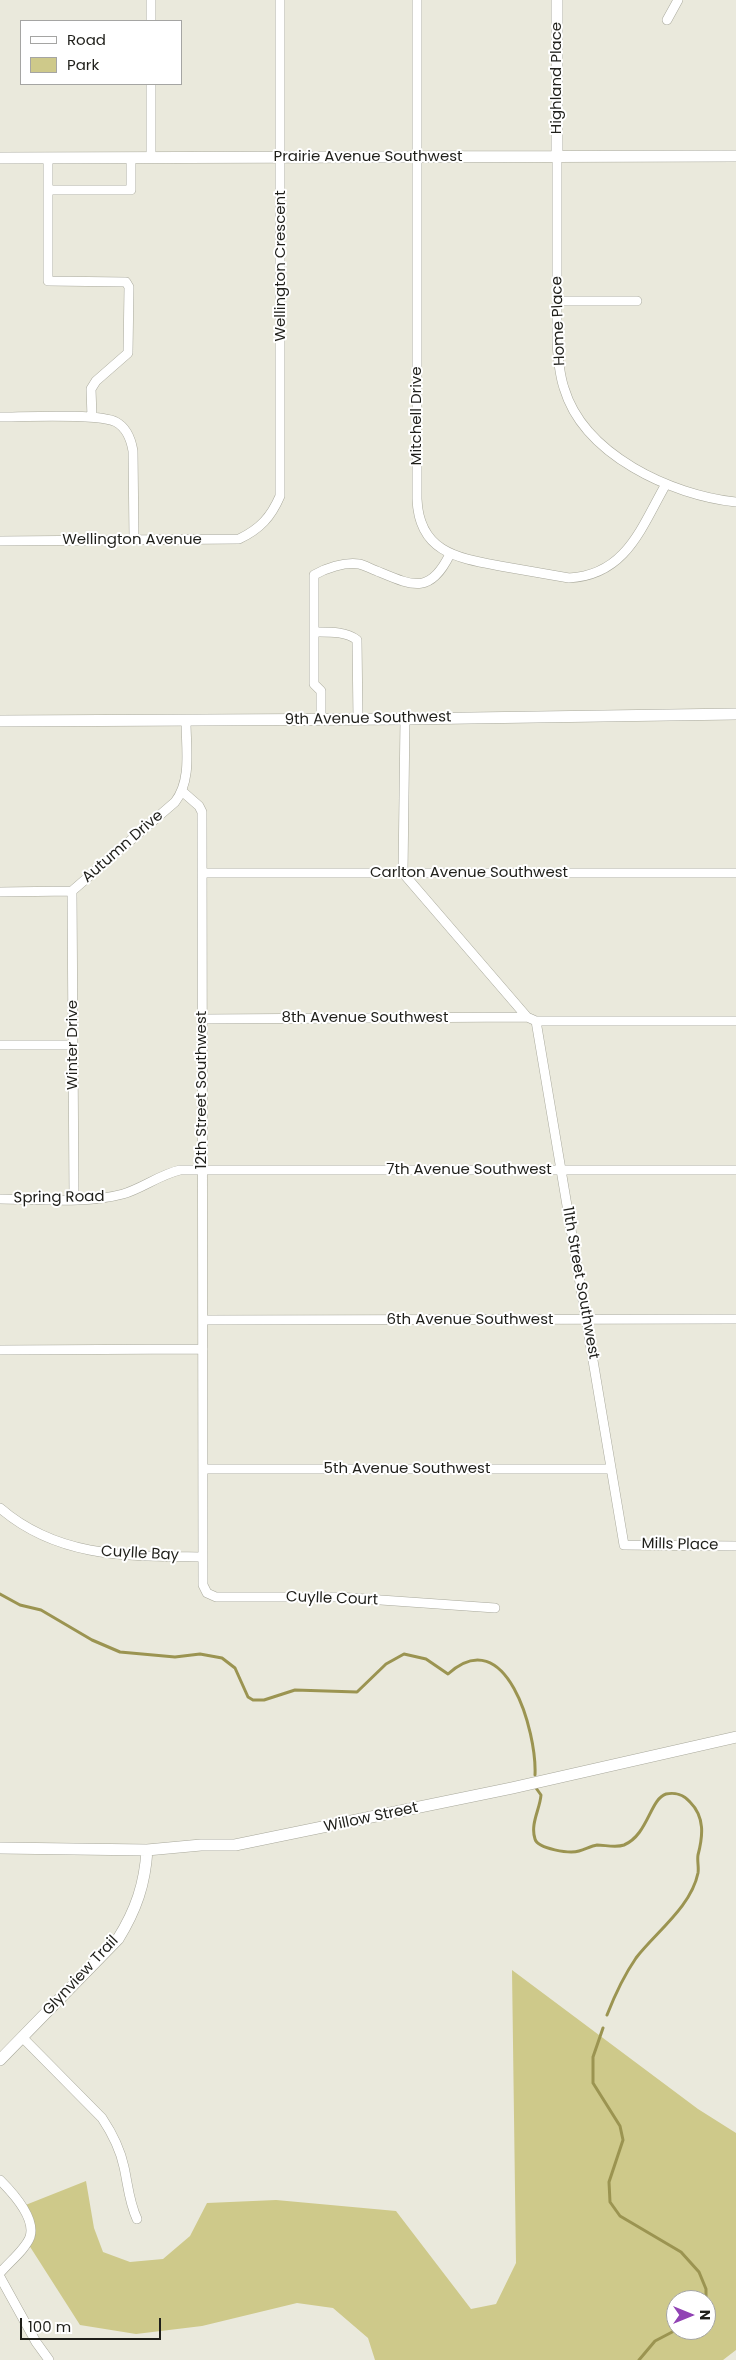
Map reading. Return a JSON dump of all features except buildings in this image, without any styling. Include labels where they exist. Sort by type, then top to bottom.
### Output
[{"type":"street","points":[[151,0],[151,20]]},
{"type":"street","name":"Wellington Crescent","points":[[261,526],[280,496],[280,0]]},
{"type":"street","name":"Mitchell Drive","points":[[417,0],[418,514],[430,540],[450,554],[467,560],[569,578],[597,573],[621,558],[630,547],[666,484]]},
{"type":"street","name":"Highland Place","points":[[557,157],[558,0]]},
{"type":"street","points":[[667,20],[678,0]]},
{"type":"street","points":[[151,85],[151,158]]},
{"type":"street","name":"Prairie Avenue Southwest","points":[[0,158],[736,156]]},
{"type":"street","name":"Home Place","points":[[557,157],[558,366],[564,389],[574,410],[587,429],[603,446],[666,484],[694,495],[736,502]]},
{"type":"street","points":[[48,158],[48,281],[126,282],[129,287],[128,353],[96,381],[91,389],[92,417]]},
{"type":"street","points":[[48,190],[131,190],[131,158]]},
{"type":"street","points":[[557,301],[637,302]]},
{"type":"street","points":[[0,417],[101,416],[117,422],[131,440],[133,451],[134,539]]},
{"type":"street","name":"Wellington Avenue","points":[[0,541],[227,540],[239,538],[261,526]]},
{"type":"street","points":[[321,720],[321,691],[314,684],[314,575],[333,566],[358,564],[407,583],[425,582],[437,576],[450,554]]},
{"type":"street","points":[[314,632],[334,632],[353,637],[357,640],[358,720]]},
{"type":"street","name":"9th Avenue Southwest","points":[[0,721],[358,720],[736,714]]},
{"type":"street","points":[[405,719],[403,873],[527,1017],[536,1021],[736,1021]]},
{"type":"street","points":[[182,792],[186,781],[186,721]]},
{"type":"street","name":"12th Street Southwest","points":[[182,792],[199,806],[202,812],[203,1469]]},
{"type":"street","name":"Autumn Drive","points":[[0,892],[72,891],[175,802],[182,792]]},
{"type":"street","name":"Carlton Avenue Southwest","points":[[202,873],[736,873]]},
{"type":"street","name":"Winter Drive","points":[[72,891],[74,1199]]},
{"type":"street","name":"8th Avenue Southwest","points":[[203,1019],[527,1017]]},
{"type":"street","name":"11th Street Southwest","points":[[536,1021],[624,1544]]},
{"type":"street","points":[[0,1046],[73,1046]]},
{"type":"street","name":"7th Avenue Southwest","points":[[202,1170],[736,1170]]},
{"type":"street","name":"Spring Road","points":[[0,1199],[104,1199],[126,1193],[168,1173],[202,1170]]},
{"type":"street","name":"6th Avenue Southwest","points":[[203,1320],[736,1319]]},
{"type":"street","points":[[0,1350],[203,1349]]},
{"type":"street","points":[[203,1469],[203,1557]]},
{"type":"street","name":"5th Avenue Southwest","points":[[203,1469],[611,1469]]},
{"type":"street","name":"Cuylle Bay","points":[[0,1508],[29,1528],[78,1548],[103,1554],[203,1557]]},
{"type":"street","name":"Mills Place","points":[[624,1544],[736,1546]]},
{"type":"street","name":"Cuylle Court","points":[[203,1557],[203,1585],[207,1593],[216,1597],[338,1597],[495,1608]]},
{"type":"street","name":"Willow Street","points":[[0,1848],[147,1850],[201,1845],[235,1845],[512,1788],[736,1736]]},
{"type":"street","name":"Glynview Trail","points":[[0,2060],[118,1938],[130,1919],[140,1896],[147,1850]]},
{"type":"street","points":[[22,2038],[102,2118],[112,2133],[120,2150],[128,2195],[137,2219]]},
{"type":"street","points":[[0,2180],[22,2206],[31,2229],[27,2242],[0,2273]]},
{"type":"street","points":[[0,2277],[36,2342],[49,2360]]},
{"type":"green space","points":[[512,1970],[698,2109],[736,2133],[736,2350],[723,2360],[375,2360],[368,2338],[333,2308],[297,2303],[202,2326],[136,2334],[80,2325],[27,2242],[30,2236],[23,2206],[86,2181],[94,2228],[103,2252],[130,2262],[163,2259],[190,2236],[207,2203],[276,2200],[396,2211],[471,2309],[496,2304],[516,2263]]},
{"type":"waterway","points":[[0,1594],[20,1605],[41,1610],[92,1640],[120,1652],[175,1657],[200,1654],[222,1658],[235,1668],[248,1697],[253,1700],[264,1700],[295,1690],[357,1692],[386,1664],[404,1654],[426,1659],[448,1674],[468,1661],[486,1661],[502,1671],[514,1688],[524,1710],[534,1756],[535,1775]]},
{"type":"waterway","points":[[536,1788],[541,1795],[534,1822],[535,1839],[542,1846],[555,1850],[575,1852],[597,1845],[624,1845],[638,1834],[661,1797],[669,1793],[682,1796],[690,1802],[700,1820],[702,1834],[698,1857],[698,1871],[694,1885],[681,1908],[636,1958],[620,1986],[607,2015]]},
{"type":"waterway","points":[[603,2028],[593,2057],[593,2083],[620,2126],[623,2140],[609,2182],[610,2202],[620,2216],[681,2252],[699,2272],[706,2290]]},
{"type":"waterway","points":[[639,2360],[655,2341],[666,2335]]}]
